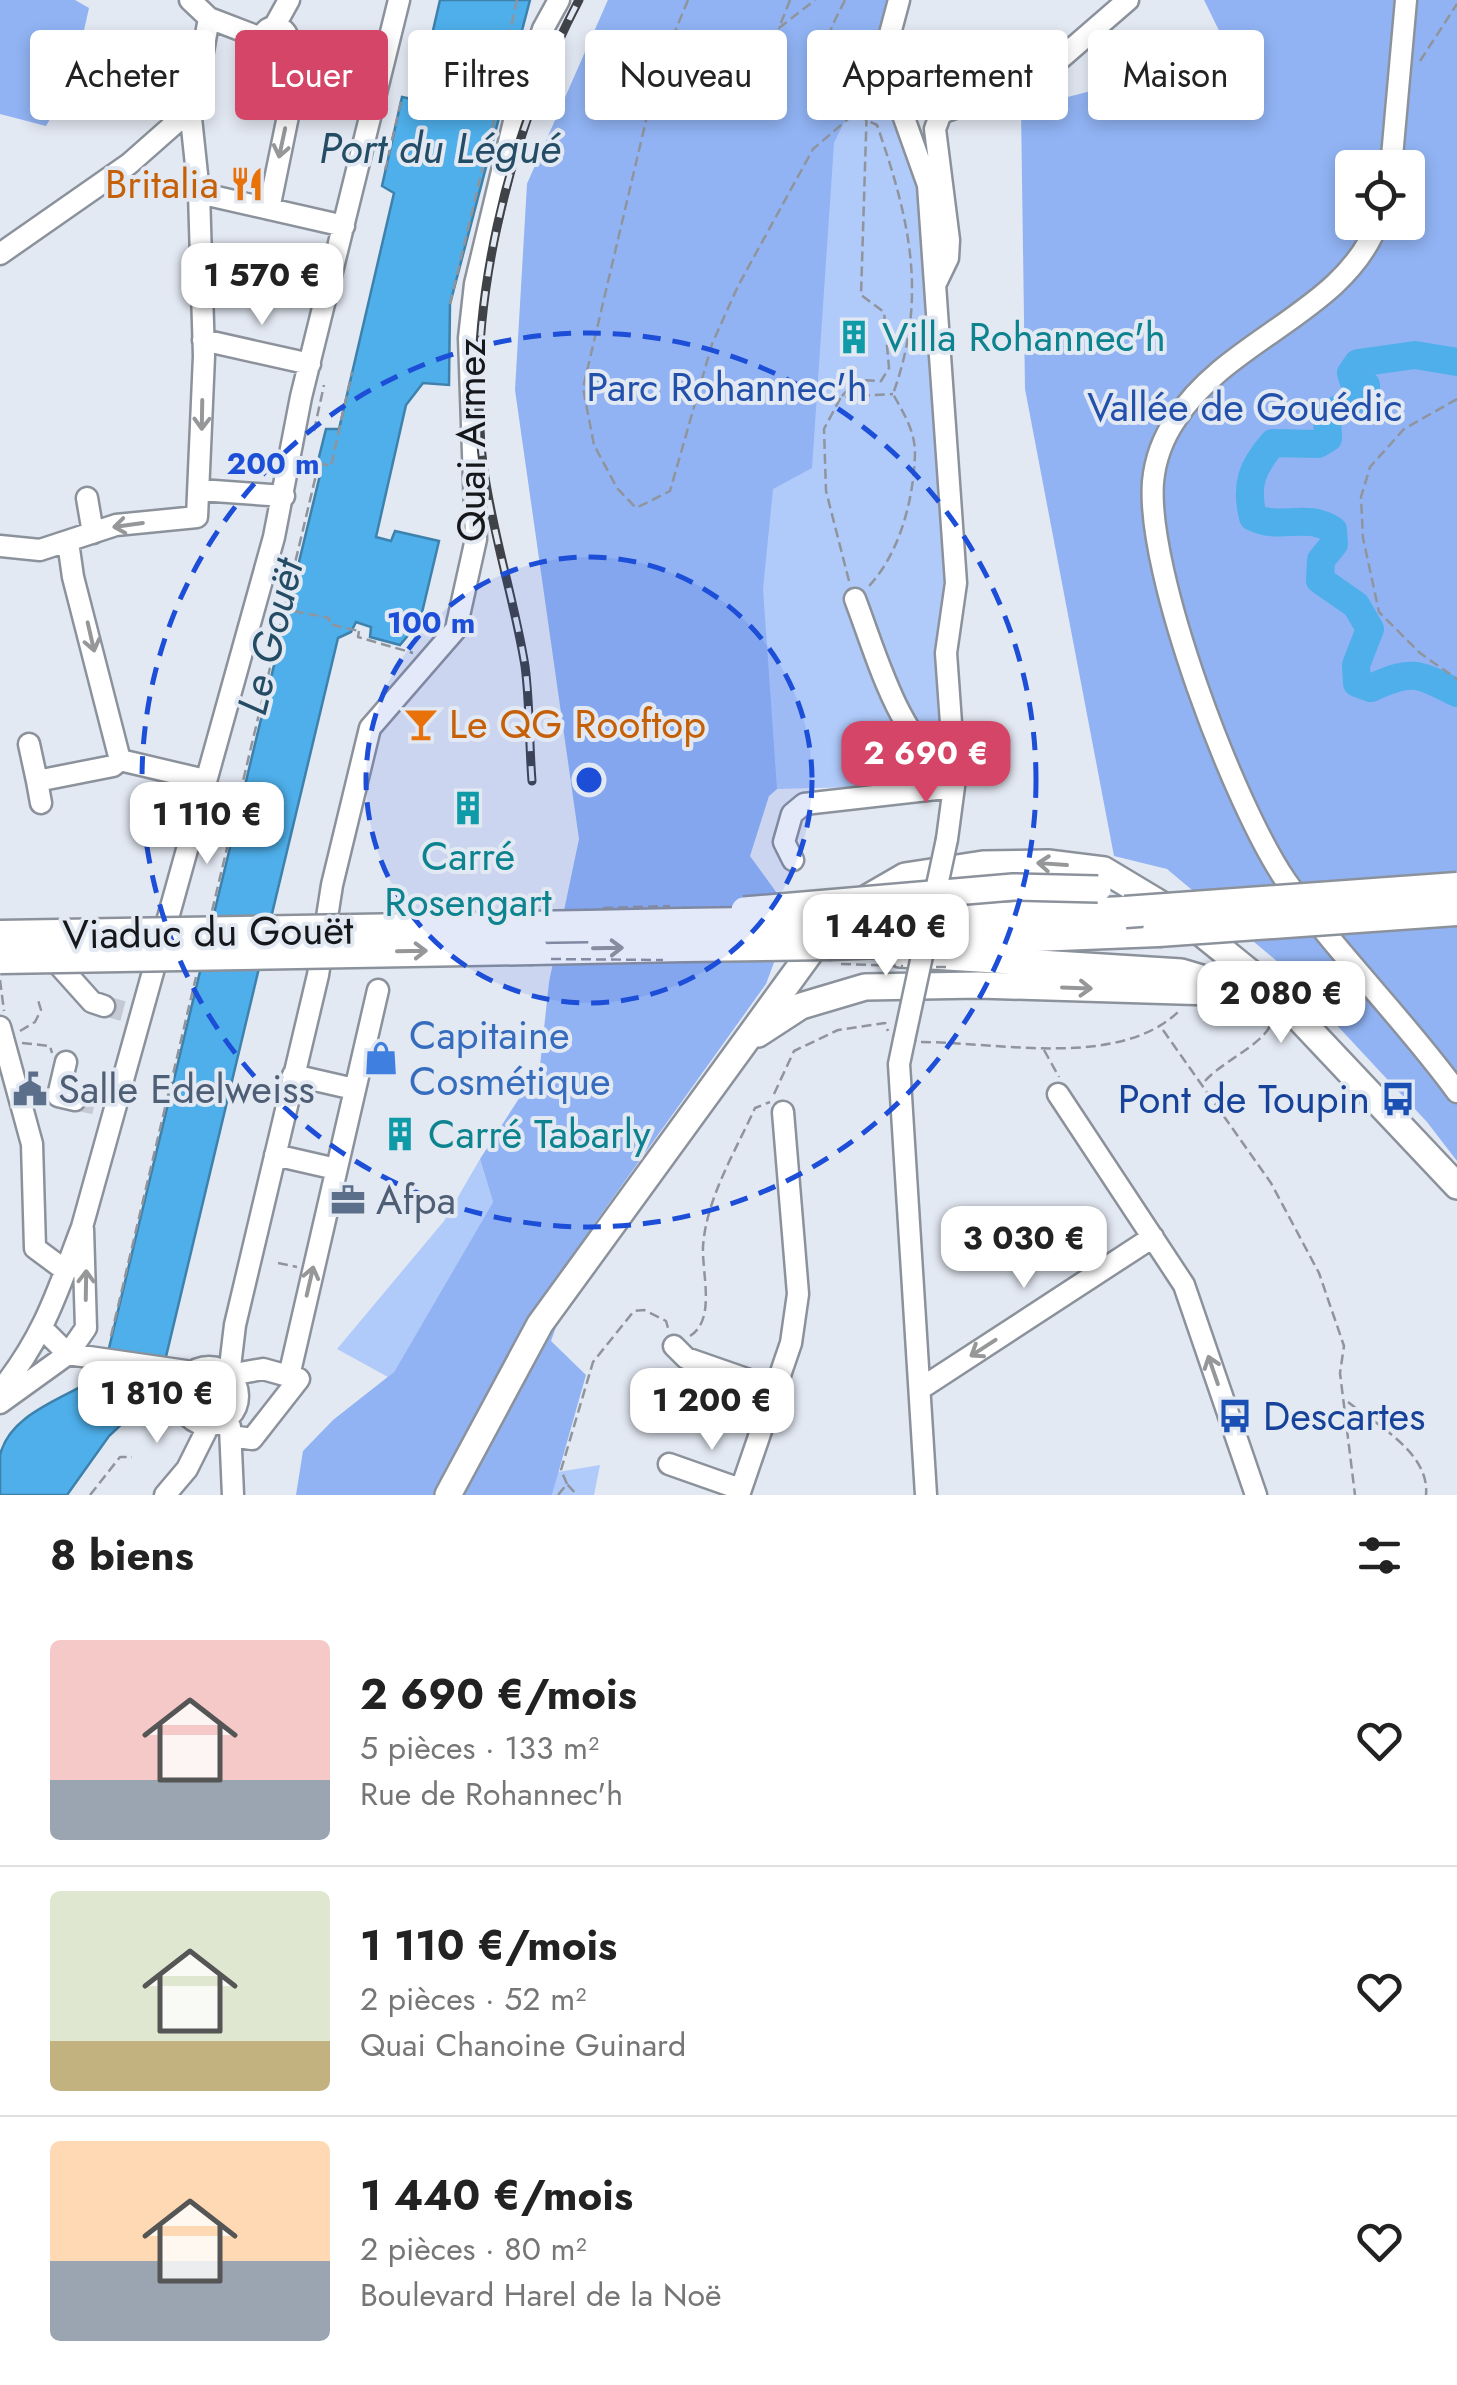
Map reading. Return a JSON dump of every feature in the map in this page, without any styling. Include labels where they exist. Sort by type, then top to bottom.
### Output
[{"type":"highway","points":[[952,940],[1126,912],[1457,888]]},
{"type":"highway","points":[[952,940],[1158,931],[1457,910]]},
{"type":"highway","name":"Viaduc du Gouët","points":[[0,935],[588,926],[952,940]]},
{"type":"highway","name":"Viaduc du Gouët","points":[[0,958],[952,940]]},
{"type":"main road","points":[[448,1495],[540,1324],[828,928],[864,899],[905,876],[983,864],[1048,863],[1104,870],[1178,915],[1273,1011]]},
{"type":"main road","points":[[588,926],[683,912],[1014,887],[1098,889],[1138,906],[1273,1011],[1323,1043],[1457,1186]]},
{"type":"main road","points":[[952,940],[1181,972],[1273,1011]]},
{"type":"main road","points":[[742,1044],[801,1006],[865,987],[980,985],[1212,992],[1273,1011]]},
{"type":"street","points":[[190,0],[209,18],[260,30]]},
{"type":"street","points":[[269,30],[289,0]]},
{"type":"street","points":[[388,45],[399,0]]},
{"type":"street","name":"Quai Armez","points":[[236,1325],[218,1354],[182,1385],[207,1420],[238,1397],[236,1325],[370,728],[456,629],[476,539],[468,338],[474,284],[516,113],[543,29],[559,0]]},
{"type":"street","points":[[900,0],[887,45],[888,72],[928,185],[956,583],[946,653],[954,783],[899,1064],[926,1495]]},
{"type":"street","points":[[935,284],[948,258],[949,240],[935,128],[941,113],[1038,78],[1128,0]]},
{"type":"street","points":[[1393,150],[1406,0]]},
{"type":"street","points":[[207,30],[209,18]]},
{"type":"street","points":[[0,254],[129,164],[179,120]]},
{"type":"street","points":[[0,546],[40,550],[116,525],[197,518],[203,340],[199,193],[191,120]]},
{"type":"street","points":[[269,209],[287,120]]},
{"type":"street","points":[[0,1391],[44,1330],[82,1226],[122,1011],[205,780],[284,496],[310,364],[370,120]]},
{"type":"street","points":[[199,193],[344,226]]},
{"type":"street","points":[[1370,240],[1343,279],[1237,354],[1188,400],[1159,452],[1153,506],[1175,609],[1208,717],[1262,839],[1285,880],[1457,1092]]},
{"type":"street","points":[[203,340],[310,364]]},
{"type":"street","points":[[200,490],[284,496]]},
{"type":"street","points":[[87,498],[93,533]]},
{"type":"street","points":[[68,542],[72,577],[120,760]]},
{"type":"street","points":[[855,599],[895,702],[925,752],[954,783]]},
{"type":"street","points":[[29,744],[41,803]]},
{"type":"street","points":[[120,760],[205,780]]},
{"type":"street","points":[[37,781],[113,766],[120,760]]},
{"type":"street","points":[[793,860],[784,842],[792,814],[804,804],[954,783]]},
{"type":"street","points":[[0,935],[52,955],[92,1002],[122,1011]]},
{"type":"street","points":[[288,1376],[378,990]]},
{"type":"street","points":[[7,1030],[32,1144],[36,1248],[66,1271]]},
{"type":"street","points":[[66,1062],[58,1096],[75,1100]]},
{"type":"street","points":[[293,1075],[354,1090]]},
{"type":"street","points":[[1058,1094],[1184,1285],[1256,1495]]},
{"type":"street","points":[[669,1464],[739,1492],[791,1343],[798,1294],[783,1112]]},
{"type":"street","points":[[274,1154],[336,1169]]},
{"type":"street","points":[[0,1402],[77,1341],[86,1248],[82,1226]]},
{"type":"street","points":[[920,1389],[1152,1237]]},
{"type":"street","points":[[54,1309],[77,1341]]},
{"type":"street","points":[[44,1330],[107,1346],[161,1370],[207,1420],[233,1495]]},
{"type":"street","points":[[674,1346],[686,1358],[774,1389]]},
{"type":"street","points":[[161,1370],[264,1370],[299,1379],[252,1439],[207,1420]]},
{"type":"street","points":[[168,1491],[207,1420]]},
{"type":"path","points":[[450,304],[517,0]]},
{"type":"path","points":[[688,0],[656,78],[583,388],[594,445],[617,488],[636,508],[670,491],[712,344],[738,286],[813,149],[847,120]]},
{"type":"path","points":[[790,0],[779,28],[815,0]]},
{"type":"path","points":[[830,30],[846,0]]},
{"type":"path","points":[[1401,89],[1457,4]]},
{"type":"path","points":[[386,170],[402,97]]},
{"type":"path","points":[[856,380],[882,382],[888,368],[884,312],[861,295],[864,120]]},
{"type":"path","points":[[868,120],[877,125],[894,172],[908,227],[914,282],[909,350],[892,394]]},
{"type":"path","points":[[854,366],[856,380],[841,397],[824,428],[826,491],[840,558],[855,599],[890,559],[906,513],[916,451],[910,423],[892,394]]},
{"type":"path","points":[[318,463],[331,466],[352,372]]},
{"type":"path","points":[[841,397],[892,394]]},
{"type":"path","points":[[1457,399],[1404,429],[1370,467],[1361,497],[1362,538],[1379,612],[1420,653],[1457,679]]},
{"type":"path","points":[[209,924],[316,475]]},
{"type":"path","points":[[278,608],[330,618],[328,624],[359,631],[358,637],[431,658]]},
{"type":"path","points":[[107,1346],[196,976]]},
{"type":"path","points":[[7,1030],[26,1031],[36,1022],[41,1010],[38,1000]]},
{"type":"path","points":[[699,1331],[704,1315],[704,1240],[712,1199],[755,1108],[772,1102],[794,1051],[838,1030],[885,1023],[890,1040],[903,1044],[983,1042],[1044,1049],[1122,1041],[1161,1028],[1181,1009]]},
{"type":"path","points":[[1204,1082],[1237,1052],[1260,1041],[1273,1011]]},
{"type":"path","points":[[1161,1028],[1204,1082],[1271,1183],[1319,1273],[1344,1346],[1340,1373],[1355,1495]]},
{"type":"path","points":[[1044,1049],[1059,1074],[1058,1094]]},
{"type":"path","points":[[577,1495],[561,1470],[593,1362],[634,1311],[644,1310],[666,1321],[674,1346]]},
{"type":"path","points":[[1345,1400],[1418,1460],[1427,1480],[1426,1495]]},
{"type":"path","points":[[90,1495],[120,1457],[132,1457]]},
{"type":"path","points":[[558,1495],[567,1484]]},
{"type":"green space","points":[[0,0],[75,0],[89,8],[84,30],[30,30],[30,120],[49,120],[46,126],[0,114]]},
{"type":"green space","name":"Parc Rohannec'h","points":[[608,0],[895,0],[888,30],[807,30],[807,120],[894,120],[923,192],[949,575],[946,762],[933,772],[932,785],[777,789],[747,814],[527,184],[555,120],[565,120],[565,98],[585,52],[585,120],[787,120],[787,30],[595,30]]},
{"type":"green space","name":"Parc Rohannec'h","points":[[608,0],[895,0],[886,30],[807,30],[807,120],[845,120],[834,143],[812,468],[773,489],[763,589],[777,789],[769,796],[750,856],[792,914],[766,984],[592,1227],[551,1341],[586,1375],[552,1495],[296,1495],[303,1451],[333,1420],[394,1372],[493,1202],[480,1159],[540,1066],[549,982],[579,839],[515,390],[527,184],[555,120],[565,120],[565,98],[585,52],[585,120],[787,120],[787,30],[595,30]]},
{"type":"green space","name":"Vallée de Gouédic","points":[[1204,0],[1457,0],[1457,1161],[1427,1122],[1278,962],[1167,869],[1114,856],[1025,389],[1021,120],[1068,120],[1068,97],[1088,92],[1088,120],[1264,120],[1264,30],[1219,30]]},
{"type":"green space","points":[[480,1159],[493,1202],[394,1372],[388,1377],[337,1349],[444,1221]]},
{"type":"green space","points":[[600,1465],[594,1495],[552,1495],[558,1472]]},
{"type":"water","name":"Port du Légué","points":[[440,0],[530,0],[522,30],[433,30]]},
{"type":"water","name":"Port du Légué","points":[[402,97],[408,98],[408,120],[498,120],[450,304],[449,385],[423,383],[406,405],[376,537],[391,541],[395,531],[439,541],[420,621],[400,645],[370,637],[371,627],[356,622],[351,632],[338,638],[158,1390],[109,1436],[67,1495],[0,1495],[0,1455],[16,1427],[44,1406],[103,1373],[320,475],[315,473],[326,429],[339,429],[394,193],[382,186]]},
{"type":"waterway","points":[[1457,362],[1415,355],[1358,363],[1351,373],[1353,380],[1366,385],[1366,394],[1327,415],[1328,438],[1318,444],[1273,443],[1255,469],[1250,486],[1253,517],[1273,522],[1313,522],[1333,530],[1334,544],[1321,560],[1320,580],[1356,605],[1370,629],[1356,665],[1357,683],[1371,688],[1414,676],[1457,693]]},
{"type":"tunnel","points":[[104,1006],[123,1011]]},
{"type":"tunnel","points":[[75,1100],[97,1105]]},
{"type":"railway","points":[[532,781],[525,666],[483,464],[480,346],[486,286],[512,166],[531,108],[579,0]]},
{"type":"place","name":"Britalia","points":[[247,184]]},
{"type":"place","name":"Villa Rohannec'h","points":[[854,337]]},
{"type":"place","name":"Le QG Rooftop","points":[[421,724]]},
{"type":"place","name":"Carré Rosengart","points":[[468,808]]},
{"type":"place","name":"Capitaine Cosmétique","points":[[381,1058]]},
{"type":"place","name":"Salle Edelweiss","points":[[30,1089]]},
{"type":"place","name":"Pont de Toupin","points":[[1398,1099]]},
{"type":"place","name":"Carré Tabarly","points":[[400,1134]]},
{"type":"place","name":"Afpa","points":[[348,1200]]},
{"type":"place","name":"Descartes","points":[[1235,1416]]},
{"type":"water label","name":"Le Gouët","points":[[270,637]]}]
